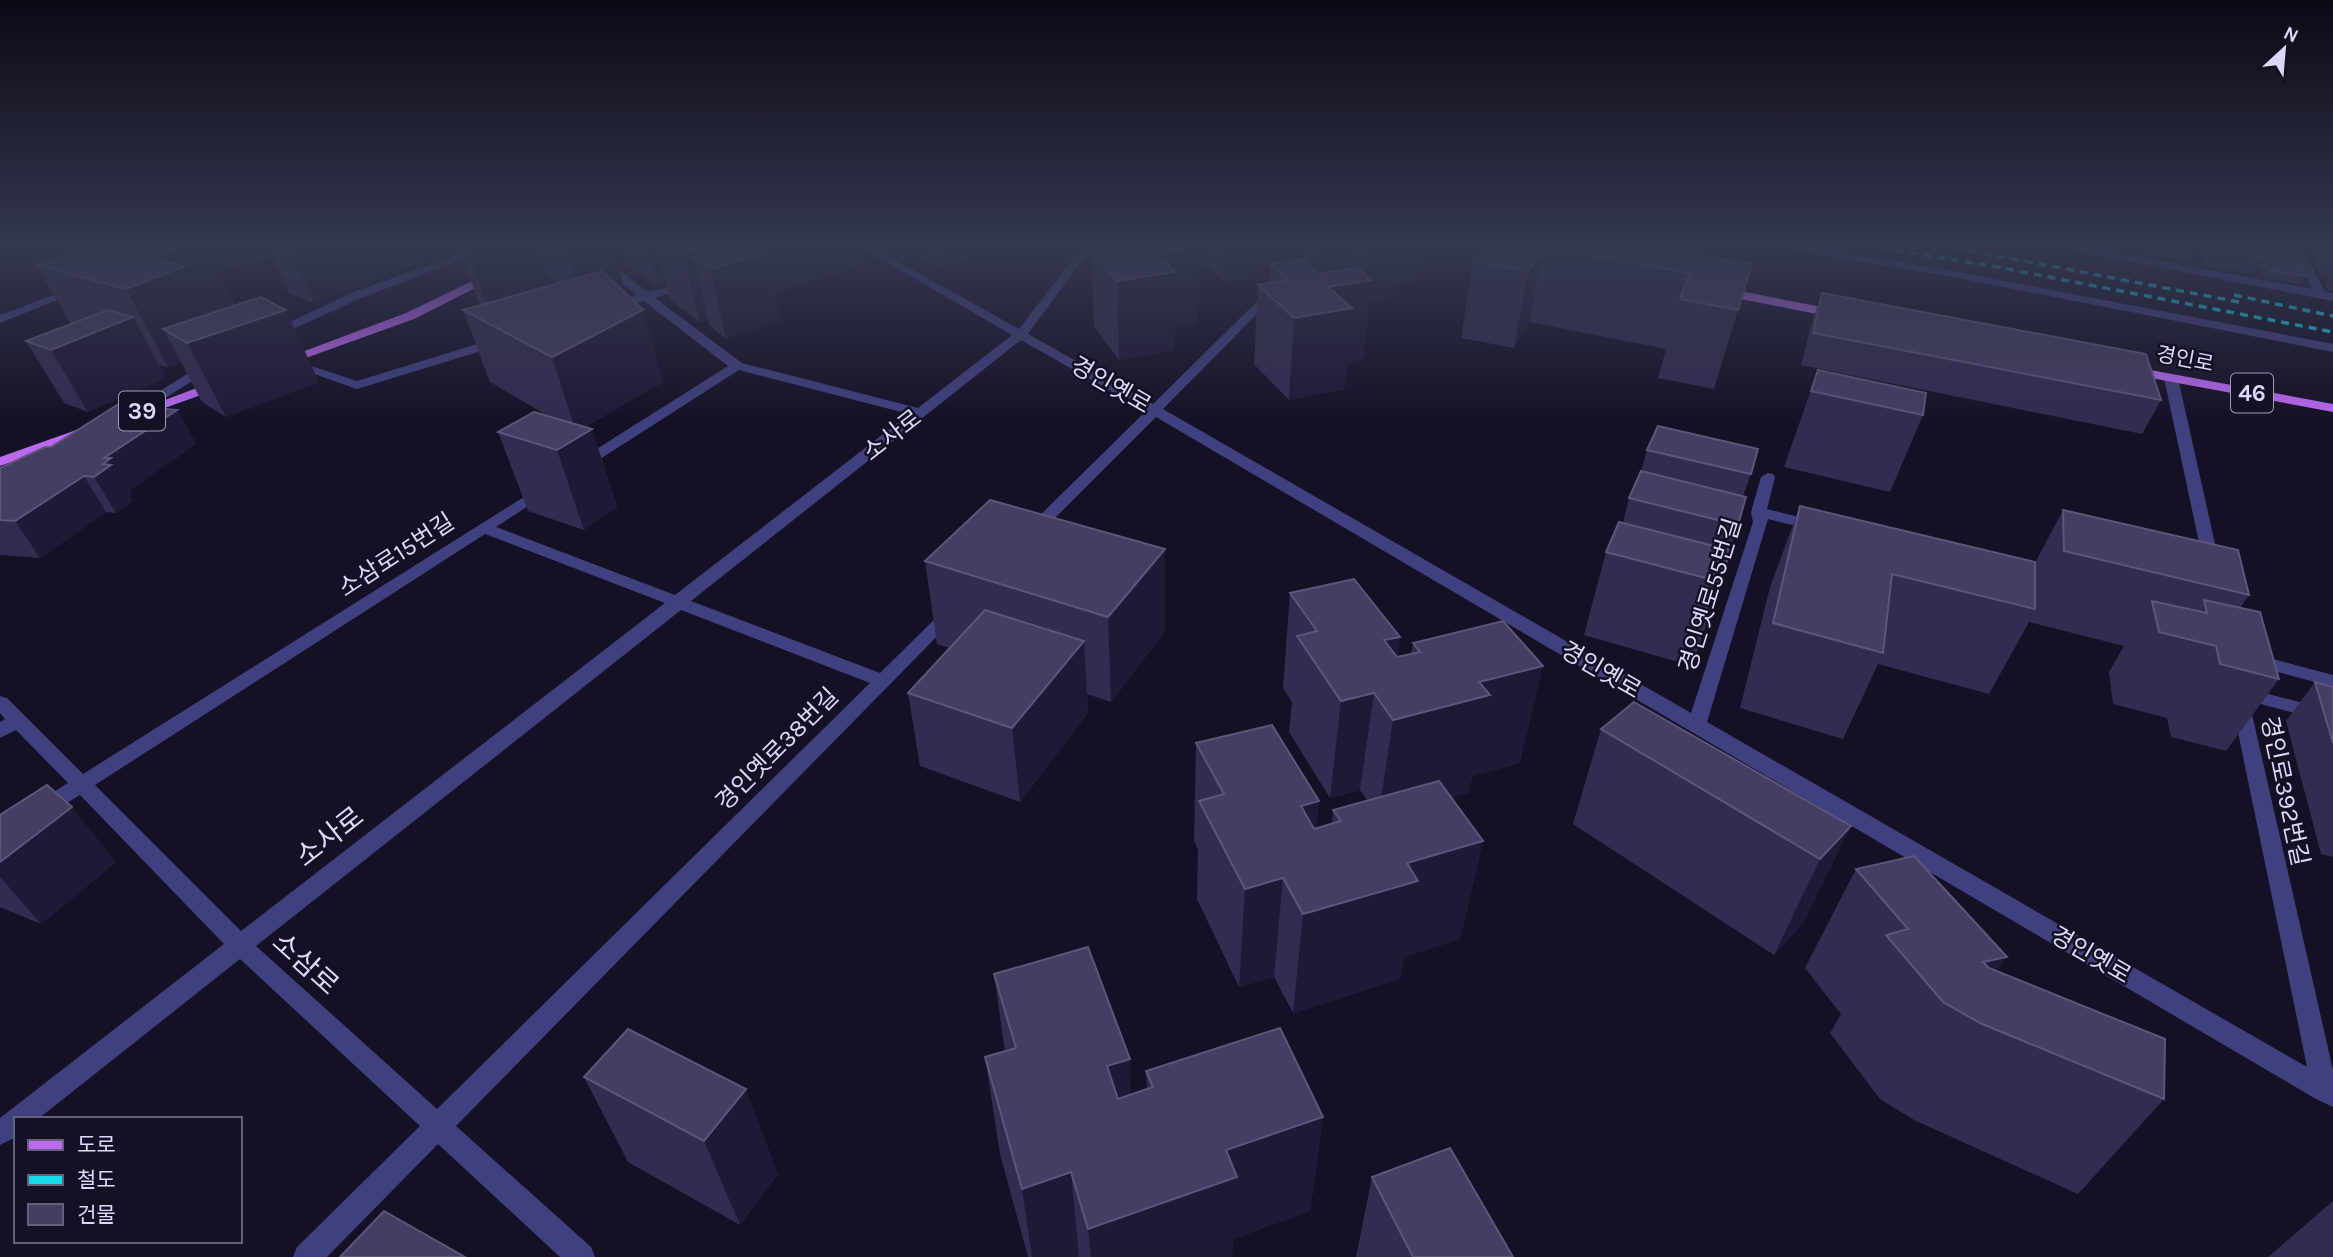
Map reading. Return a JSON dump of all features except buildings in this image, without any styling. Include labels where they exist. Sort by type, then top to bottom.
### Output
[{"type":"main road","points":[[277,363],[410,316],[429,307]]},
{"type":"main road","points":[[1802,307],[1846,315]]},
{"type":"main road","name":"경인로","points":[[2117,367],[2333,408]]},
{"type":"main road","name":"39","points":[[0,462],[231,380]]},
{"type":"street","points":[[0,319],[33,307]]},
{"type":"street","points":[[256,342],[332,307]]},
{"type":"street","points":[[596,312],[613,307]]},
{"type":"street","points":[[661,307],[737,366],[921,413]]},
{"type":"street","name":"경인옛로","points":[[972,307],[2329,1093]]},
{"type":"street","name":"소사로","points":[[21,1117],[1021,334],[1042,307]]},
{"type":"street","points":[[1018,545],[1154,410],[1264,307]]},
{"type":"street","points":[[2121,307],[2333,348]]},
{"type":"street","points":[[277,363],[357,385],[507,339]]},
{"type":"street","points":[[113,422],[224,357]]},
{"type":"street","name":"소삼로15번길","points":[[0,836],[737,366]]},
{"type":"street","points":[[2171,378],[2217,590]]},
{"type":"street","name":"경인옛로55번길","points":[[1696,725],[1761,522],[1759,512],[1768,477]]},
{"type":"street","points":[[1759,512],[1834,530]]},
{"type":"street","points":[[484,527],[883,681]]},
{"type":"street","name":"경인옛로38번길","points":[[307,1257],[960,604]]},
{"type":"street","points":[[2231,654],[2333,681]]},
{"type":"street","name":"경인로392번길","points":[[2329,1093],[2237,685],[2333,716]]},
{"type":"street","name":"소삼로","points":[[0,702],[9,726],[82,786],[240,945],[581,1257]]},
{"type":"street","name":"소사로","points":[[0,1133],[14,1122]]},
{"type":"railway","points":[[2202,307],[2333,332]]},
{"type":"railway","points":[[2289,307],[2333,316]]}]
